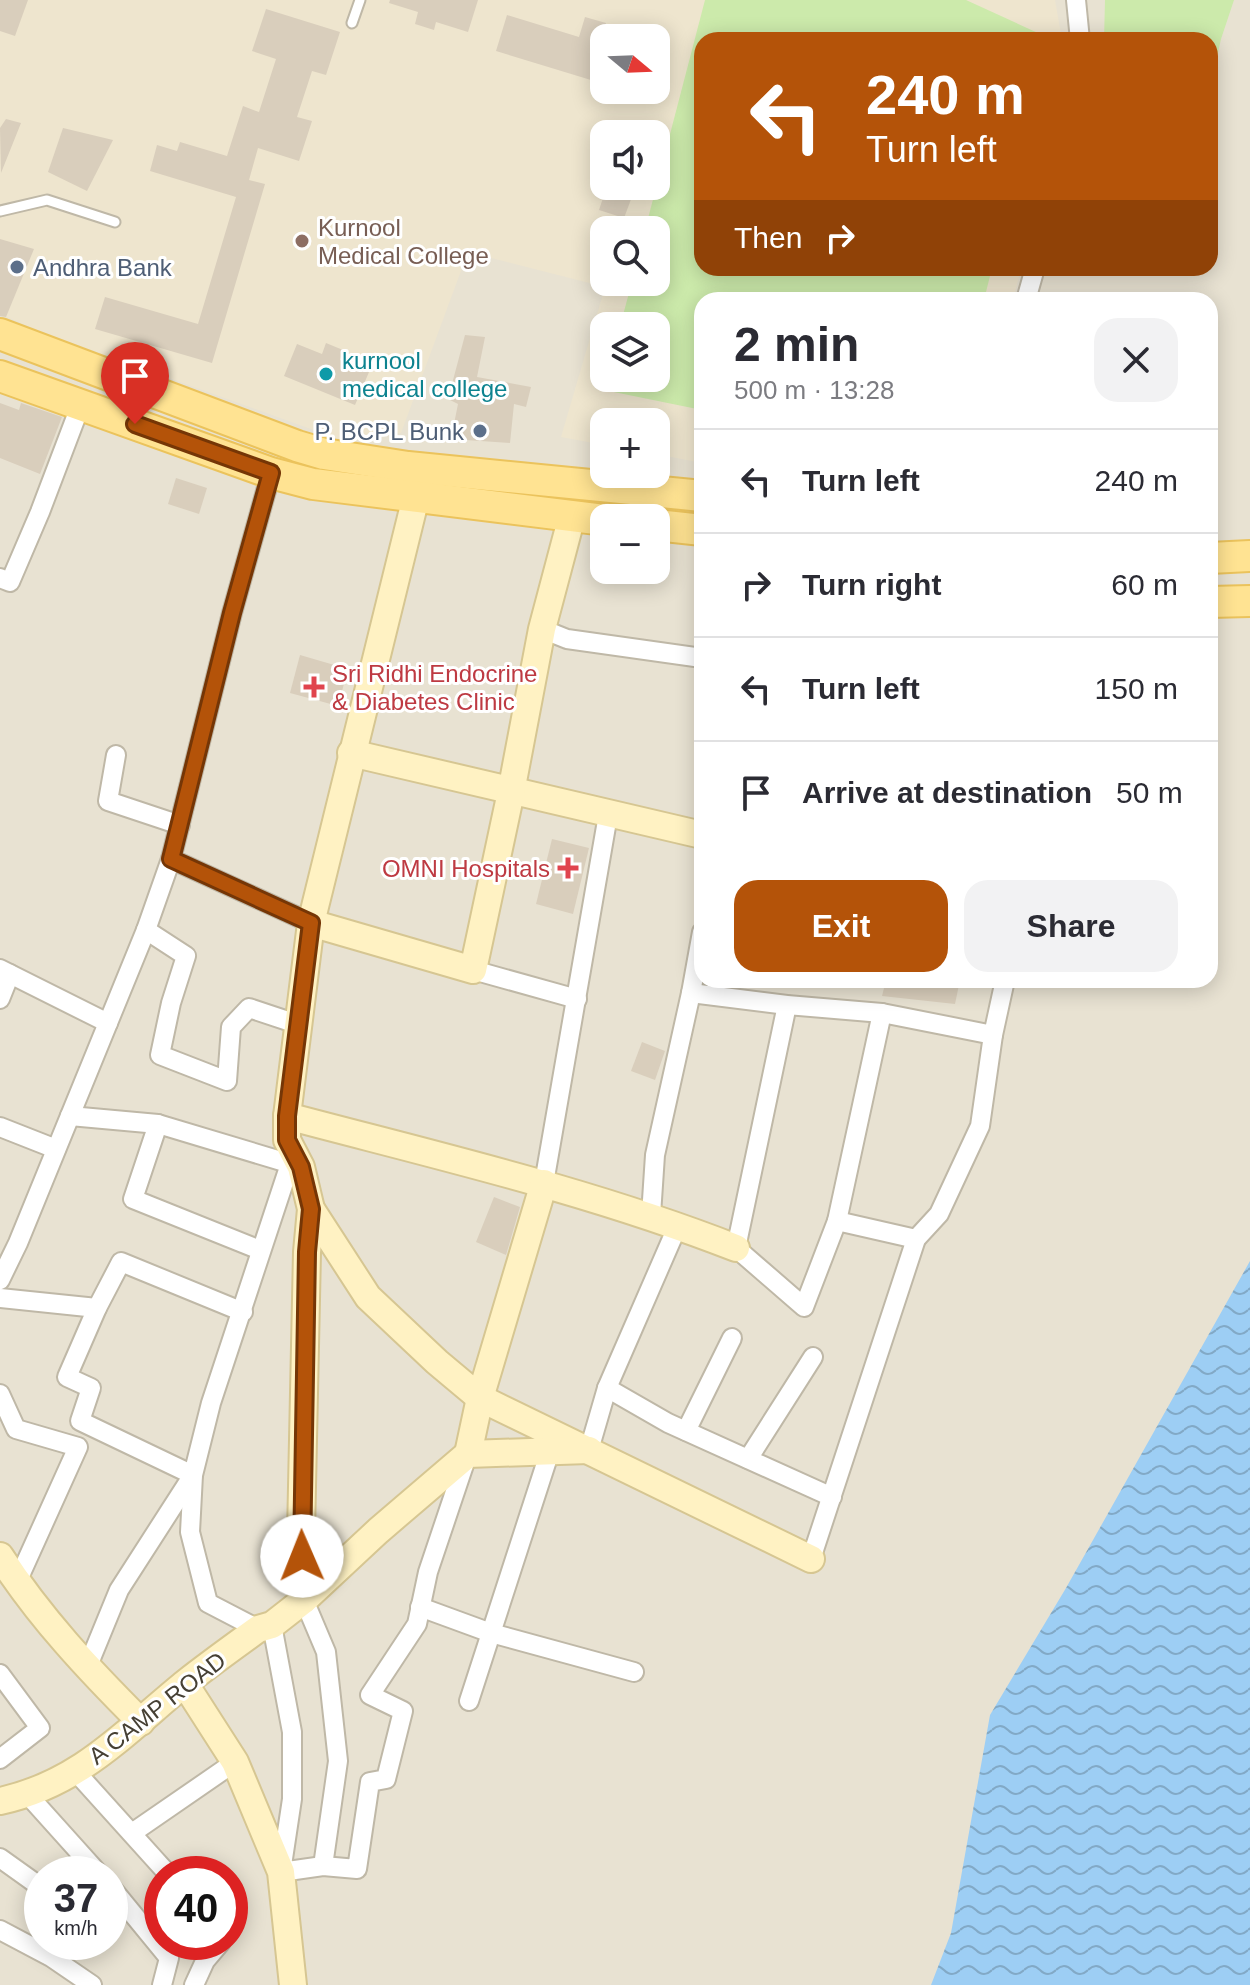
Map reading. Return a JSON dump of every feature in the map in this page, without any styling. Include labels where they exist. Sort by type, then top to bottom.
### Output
[{"type":"main road","points":[[0,334],[297,446],[418,483],[590,518]]},
{"type":"main road","points":[[0,376],[271,473],[313,484],[418,483],[694,496]]},
{"type":"main road","points":[[670,527],[694,529]]},
{"type":"main road","points":[[1218,558],[1250,556]]},
{"type":"main road","points":[[1218,602],[1250,601]]},
{"type":"street","points":[[1076,0],[1079,32]]},
{"type":"street","points":[[0,578],[10,582],[81,404]]},
{"type":"street","points":[[0,1280],[9,1242],[70,1116],[146,930],[171,859],[232,613],[271,473]]},
{"type":"street","points":[[418,483],[311,923],[297,1024],[287,1140],[311,1209],[368,1297],[437,1362],[480,1398],[811,1559],[916,1239],[939,1214],[980,1126],[1003,988]]},
{"type":"street","points":[[473,970],[542,629],[572,516]]},
{"type":"street","points":[[542,629],[567,639],[694,657]]},
{"type":"street","points":[[351,753],[694,833]]},
{"type":"street","points":[[116,755],[108,801],[180,825]]},
{"type":"street","points":[[281,1872],[323,1866],[357,1869],[370,1782],[386,1779],[403,1711],[370,1695],[417,1624],[428,1572],[468,1454],[480,1398],[544,1183],[608,815]]},
{"type":"street","points":[[171,859],[311,923],[577,999]]},
{"type":"street","points":[[146,930],[186,956],[171,1003],[160,1055],[227,1081],[231,1027],[249,1008],[297,1024]]},
{"type":"street","points":[[0,999],[5,971],[108,1023]]},
{"type":"street","points":[[651,1215],[655,1155],[694,976]]},
{"type":"street","points":[[691,993],[882,1013],[993,1035]]},
{"type":"street","points":[[736,1248],[787,1005]]},
{"type":"street","points":[[287,1116],[544,1183],[651,1215],[736,1248],[804,1307],[837,1221],[882,1013]]},
{"type":"street","points":[[70,1116],[158,1124],[295,1166]]},
{"type":"street","points":[[158,1124],[133,1199],[260,1250]]},
{"type":"street","points":[[0,1127],[56,1149]]},
{"type":"street","points":[[293,1985],[281,1872],[292,1799],[292,1732],[265,1627],[208,1603],[190,1532],[193,1475],[211,1403],[243,1312],[260,1250],[295,1166]]},
{"type":"street","points":[[311,1209],[307,1252],[301,1518],[304,1600],[326,1652],[338,1761],[323,1866]]},
{"type":"street","points":[[837,1221],[916,1239]]},
{"type":"street","points":[[589,1450],[607,1388],[678,1225]]},
{"type":"street","points":[[193,1475],[80,1421],[91,1388],[67,1377],[121,1262],[243,1312]]},
{"type":"street","points":[[0,1298],[97,1308]]},
{"type":"street","points":[[686,1431],[732,1338]]},
{"type":"street","points":[[748,1459],[813,1357]]},
{"type":"street","points":[[607,1388],[686,1431],[832,1497]]},
{"type":"street","points":[[0,1394],[16,1429],[78,1447],[17,1582]]},
{"type":"street","points":[[468,1454],[589,1450]]},
{"type":"street","points":[[469,1701],[550,1451]]},
{"type":"street","name":"A CAMP ROAD","points":[[0,1801],[28,1795],[76,1772],[185,1684],[304,1600],[468,1454]]},
{"type":"street","points":[[87,1668],[119,1590],[193,1475]]},
{"type":"street","points":[[0,1556],[32,1604],[87,1668],[141,1722]]},
{"type":"street","points":[[420,1607],[491,1633],[634,1672]]},
{"type":"street","points":[[0,1674],[40,1728],[0,1759]]},
{"type":"street","points":[[185,1684],[235,1762],[281,1872]]},
{"type":"street","points":[[132,1833],[235,1762]]},
{"type":"street","points":[[76,1772],[152,1856]]},
{"type":"street","points":[[28,1795],[83,1856]]},
{"type":"street","points":[[0,1858],[24,1875]]},
{"type":"street","points":[[128,1908],[169,1958],[162,1985]]},
{"type":"street","points":[[0,1930],[24,1939]]},
{"type":"street","points":[[66,1960],[92,1985]]},
{"type":"street","points":[[194,1985],[206,1960]]},
{"type":"lane","points":[[352,23],[360,0]]},
{"type":"lane","points":[[0,211],[47,200],[115,222]]},
{"type":"shaded area","points":[[0,0],[1250,0],[1250,1985],[0,1985]]},
{"type":"shaded area","name":"Kurnool Medical College","points":[[0,0],[1055,0],[1061,32],[694,32],[694,276],[1019,276],[1015,292],[694,292],[694,461],[670,457],[670,408],[590,408],[590,442],[561,437],[590,338],[590,392],[670,392],[670,312],[598,312],[602,296],[670,296],[670,216],[590,216],[590,283],[468,252],[401,433],[347,442],[41,332],[0,314]]},
{"type":"green space","points":[[705,0],[966,0],[1036,32],[697,32]]},
{"type":"green space","points":[[1105,0],[1234,0],[1218,53],[1218,32],[1104,32]]},
{"type":"green space","points":[[694,42],[694,276],[990,276],[986,292],[694,292],[694,408],[614,392],[670,392],[670,312],[624,312],[628,296],[670,296],[670,216],[649,216],[653,200],[670,200],[670,134]]},
{"type":"water","points":[[1250,1261],[1250,1985],[931,1985],[951,1933],[990,1715],[1066,1588]]},
{"type":"building","points":[[0,0],[28,0],[15,36],[0,31]]},
{"type":"building","points":[[390,0],[478,0],[468,32],[436,22],[434,30],[415,24],[418,12],[389,3]]},
{"type":"building","points":[[266,9],[340,32],[326,75],[312,71],[297,117],[312,121],[299,161],[258,148],[249,180],[265,184],[212,363],[95,329],[105,297],[198,324],[236,197],[150,171],[157,145],[177,151],[180,142],[227,156],[243,106],[259,112],[276,59],[252,51]]},
{"type":"building","points":[[507,15],[579,37],[585,17],[606,23],[590,24],[590,80],[496,51]]},
{"type":"building","points":[[6,119],[21,123],[1,173],[0,128]]},
{"type":"building","points":[[63,128],[113,140],[87,191],[48,172]]},
{"type":"building","points":[[602,200],[631,200],[625,216],[599,210]]},
{"type":"building","name":"Andhra Bank","points":[[0,239],[34,249],[6,317],[0,316]]},
{"type":"building","points":[[465,335],[485,337],[477,377],[531,387],[526,407],[514,404],[510,443],[451,439],[458,404],[448,399]]},
{"type":"building","name":"kurnool medical college","points":[[326,343],[343,350],[340,360],[369,372],[355,405],[284,376],[297,344],[322,354]]},
{"type":"building","points":[[0,403],[19,410],[21,403],[62,417],[40,474],[0,458]]},
{"type":"building","points":[[176,478],[207,488],[199,514],[168,504]]},
{"type":"building","points":[[300,655],[348,669],[338,706],[290,693]]},
{"type":"building","points":[[552,839],[589,848],[573,914],[536,904]]},
{"type":"building","points":[[884,988],[958,988],[955,1004],[882,996]]},
{"type":"building","points":[[642,1042],[665,1051],[655,1080],[631,1071]]},
{"type":"building","points":[[494,1197],[520,1207],[506,1255],[476,1242]]},
{"type":"place","name":"Kurnool Medical College","points":[[302,241]]},
{"type":"place","name":"Andhra Bank","points":[[17,267]]},
{"type":"place","name":"kurnool medical college","points":[[326,374]]},
{"type":"place","name":"P. BCPL Bunk","points":[[480,431]]},
{"type":"place","name":"Sri Ridhi Endocrine & Diabetes Clinic","points":[[314,687]]},
{"type":"place","name":"OMNI Hospitals","points":[[568,868]]},
{"type":"route","points":[[135,424],[271,473],[232,613],[171,859],[311,923],[287,1116],[287,1140],[301,1167],[311,1209],[307,1252],[302,1556]]}]
